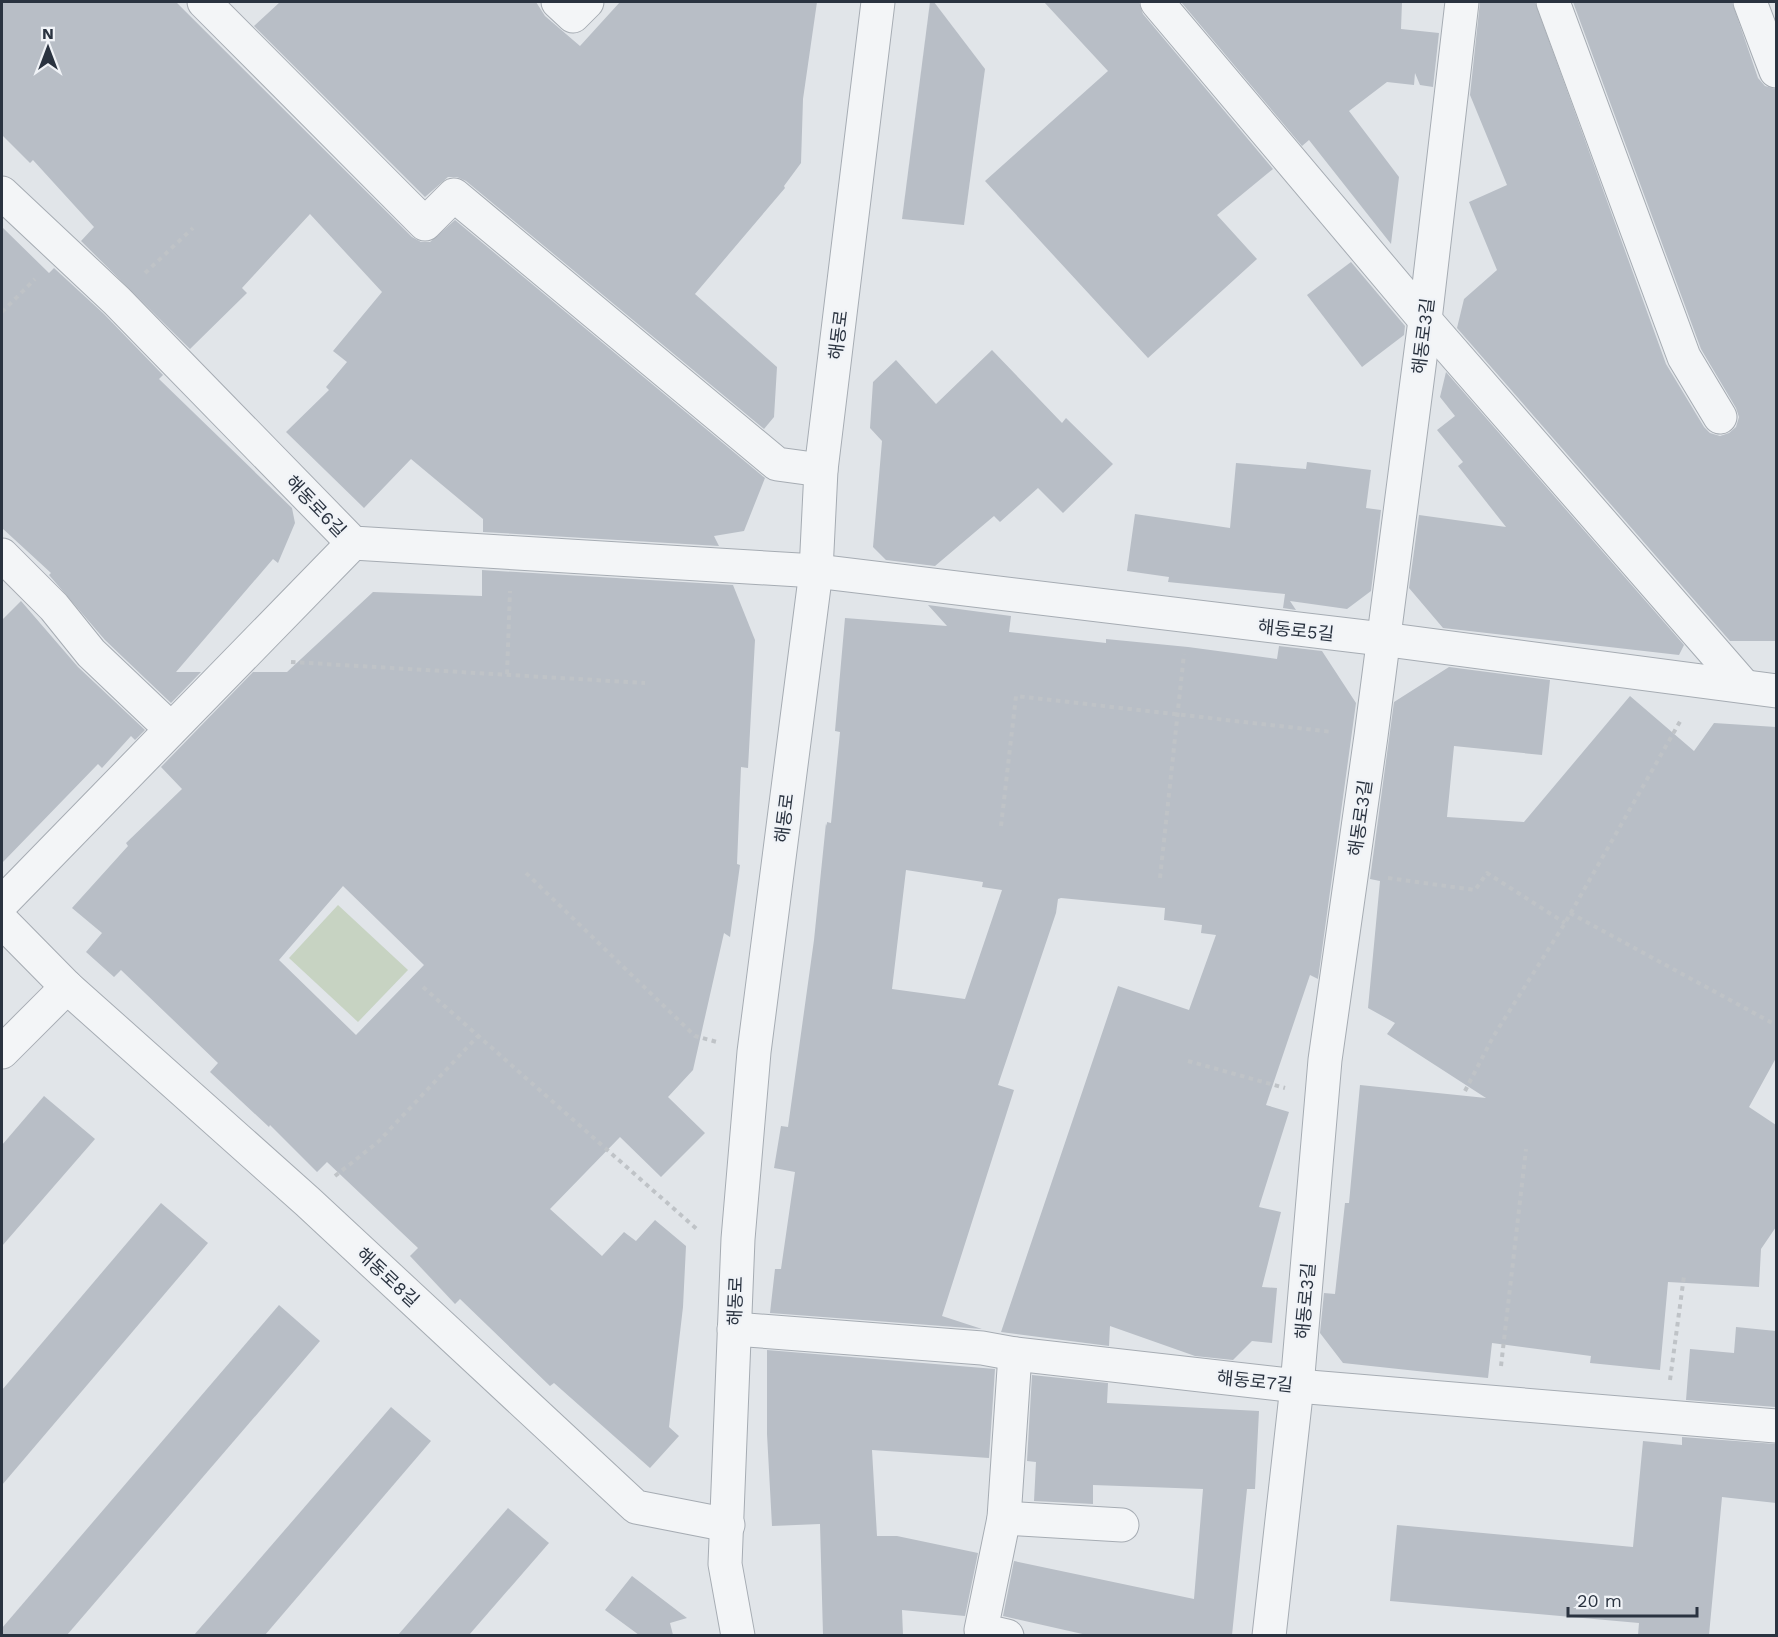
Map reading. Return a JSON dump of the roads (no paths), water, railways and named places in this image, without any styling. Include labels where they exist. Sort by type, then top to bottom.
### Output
[{"type":"street","points":[[204,2],[426,224],[454,195],[777,465],[821,470]]},
{"type":"street","points":[[558,2],[573,16],[587,2]]},
{"type":"street","name":"해동로","points":[[738,1635],[725,1564],[738,1239],[754,1052],[816,571],[821,470],[878,2]]},
{"type":"street","points":[[1157,2],[1425,320],[1744,686]]},
{"type":"street","name":"해동로3길","points":[[1269,1635],[1298,1386],[1322,1098],[1425,320],[1462,2]]},
{"type":"street","points":[[1553,2],[1684,357],[1720,417]]},
{"type":"street","points":[[1750,2],[1776,72]]},
{"type":"street","name":"해동로6길","points":[[2,193],[117,301],[353,543],[816,571]]},
{"type":"street","points":[[2,903],[353,543]]},
{"type":"street","points":[[2,555],[54,607],[91,653],[171,729]]},
{"type":"street","name":"해동로5길","points":[[816,571],[1382,639],[1776,691]]},
{"type":"street","name":"해동로8길","points":[[2,921],[67,987],[308,1202],[636,1507],[728,1525]]},
{"type":"street","points":[[2,1052],[67,987]]},
{"type":"street","name":"해동로7길","points":[[734,1329],[982,1348],[1015,1354],[1298,1386],[1776,1426]]},
{"type":"street","points":[[1007,1635],[981,1630],[1004,1518],[1015,1354]]},
{"type":"street","points":[[1004,1518],[1122,1526]]}]
